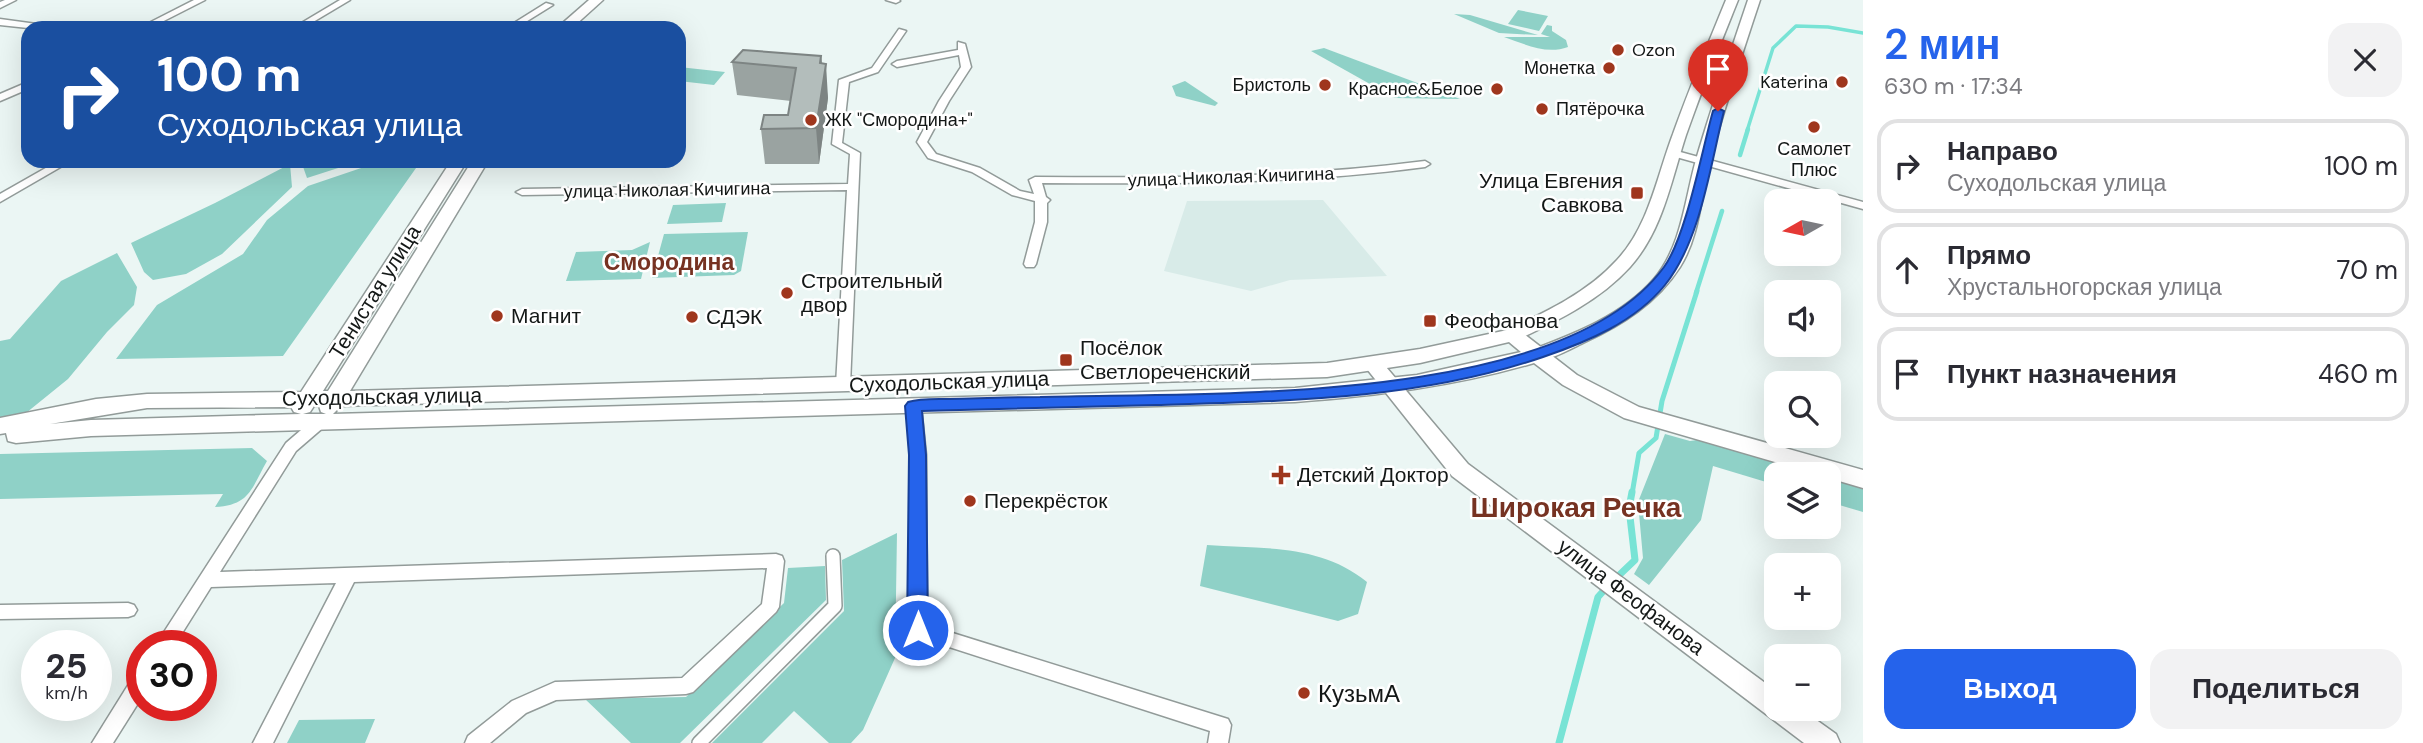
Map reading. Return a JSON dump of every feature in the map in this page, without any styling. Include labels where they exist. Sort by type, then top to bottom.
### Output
[{"type":"main road","points":[[572,21],[597,0]]},
{"type":"main road","points":[[588,21],[611,0]]},
{"type":"main road","name":"Тенистая улица","points":[[291,423],[455,168]]},
{"type":"main road","name":"Тенистая улица","points":[[320,422],[476,168]]},
{"type":"main road","points":[[1512,335],[1570,380],[1632,413],[1863,479]]},
{"type":"main road","name":"Суходольская улица","points":[[0,426],[122,403],[1262,373],[1374,365],[1464,348],[1512,335]]},
{"type":"main road","name":"Суходольская улица","points":[[0,437],[91,428],[1295,395],[1391,386],[1498,367],[1536,355]]},
{"type":"street","points":[[0,5],[12,0]]},
{"type":"street","points":[[158,21],[201,0]]},
{"type":"street","points":[[309,21],[346,0]]},
{"type":"street","points":[[890,0],[896,1]]},
{"type":"street","points":[[1512,335],[1581,302],[1624,263],[1647,232],[1673,153],[1732,0]]},
{"type":"street","points":[[1536,355],[1575,341],[1610,323],[1657,285],[1673,265],[1686,234],[1703,162],[1751,0]]},
{"type":"street","points":[[522,21],[549,5]]},
{"type":"street","points":[[0,22],[21,25]]},
{"type":"street","points":[[1721,27],[1735,27],[1743,31]]},
{"type":"street","points":[[843,385],[855,153],[837,144],[844,80],[875,70],[902,31]]},
{"type":"street","points":[[897,64],[962,48],[967,67],[944,101],[922,142],[932,156],[976,170],[1017,192],[1044,200],[1043,217],[1030,264]]},
{"type":"street","points":[[0,98],[21,88]]},
{"type":"street","points":[[1673,153],[1863,206]]},
{"type":"street","name":"улица Николая Кичигина","points":[[1044,200],[1035,180],[1284,178],[1378,171],[1425,164]]},
{"type":"street","points":[[0,199],[54,168]]},
{"type":"street","name":"улица Николая Кичигина","points":[[522,192],[853,187]]},
{"type":"street","name":"улица Феофанова","points":[[1374,365],[1460,470],[1764,696]]},
{"type":"street","points":[[914,406],[918,455],[918,630],[1219,734]]},
{"type":"street","points":[[173,630],[291,447],[320,422]]},
{"type":"street","points":[[291,423],[291,447]]},
{"type":"street","points":[[699,743],[835,606],[833,556]]},
{"type":"street","points":[[205,580],[776,561],[770,607],[686,686],[555,691],[519,707],[475,743]]},
{"type":"street","points":[[263,743],[349,575]]},
{"type":"street","points":[[0,612],[128,610]]},
{"type":"street","points":[[102,743],[126,705]]},
{"type":"street","name":"улица Феофанова","points":[[1797,721],[1826,743]]},
{"type":"shaded area","points":[[1323,200],[1387,276],[1290,280],[1251,291],[1164,271],[1187,201]]},
{"type":"green space","points":[[1518,10],[1548,16],[1539,31],[1508,24]]},
{"type":"green space","points":[[1454,14],[1470,15],[1538,35],[1499,33]]},
{"type":"green space","points":[[1547,25],[1552,26],[1552,31],[1566,40],[1568,47],[1544,49],[1504,37],[1550,37],[1541,34]]},
{"type":"green space","points":[[1324,48],[1460,99],[1395,98],[1311,51]]},
{"type":"green space","points":[[686,68],[725,72],[714,85],[686,82]]},
{"type":"green space","points":[[1185,81],[1218,103],[1215,106],[1176,96],[1172,86]]},
{"type":"green space","points":[[282,168],[290,168],[292,187],[222,254],[186,274],[153,280],[144,272],[131,243]]},
{"type":"green space","points":[[303,168],[338,168],[307,178]]},
{"type":"green space","points":[[361,168],[416,168],[283,356],[116,359],[157,305],[243,254],[267,220],[308,186]]},
{"type":"green space","points":[[726,203],[722,222],[667,224],[673,205]]},
{"type":"green space","points":[[748,232],[741,271],[734,275],[652,278],[664,234]]},
{"type":"green space","points":[[650,242],[641,279],[566,281],[576,252],[632,250]]},
{"type":"green space","points":[[117,253],[137,287],[134,305],[107,332],[68,379],[26,413],[0,420],[0,341],[10,339],[61,281]]},
{"type":"green space","points":[[1665,434],[1690,441],[1697,440],[1773,462],[1764,462],[1764,481],[1713,466],[1701,520],[1649,585],[1634,574],[1643,558],[1638,502]]},
{"type":"green space","points":[[252,448],[267,461],[248,494],[227,506],[215,507],[223,494],[0,499],[0,454]]},
{"type":"green space","points":[[1841,482],[1863,488],[1863,512],[1841,506]]},
{"type":"green space","points":[[897,533],[895,658],[863,730],[851,743],[829,743],[794,711],[762,743],[712,743],[844,611],[842,560]]},
{"type":"green space","points":[[1207,545],[1271,548],[1331,561],[1367,582],[1358,614],[1338,621],[1200,586]]},
{"type":"green space","points":[[825,566],[826,600],[680,743],[631,743],[585,699],[686,697],[784,603],[788,568]]},
{"type":"green space","points":[[375,719],[365,743],[287,743],[299,720]]},
{"type":"building","points":[[743,50],[821,56],[820,63],[826,64],[816,128],[761,129],[764,115],[788,115],[796,68],[732,62]]},
{"type":"waterway","points":[[1747,131],[1773,48],[1796,26],[1828,27],[1863,33]]},
{"type":"waterway","points":[[1740,155],[1748,129]]},
{"type":"waterway","points":[[1696,293],[1722,211]]},
{"type":"waterway","points":[[1632,494],[1639,453],[1656,438],[1662,401],[1697,291]]},
{"type":"waterway","points":[[1614,580],[1635,560],[1629,508],[1632,492]]},
{"type":"waterway","points":[[1559,743],[1598,597],[1607,587]]},
{"type":"place","name":"Ozon","points":[[1618,50]]},
{"type":"place","name":"Монетка","points":[[1609,68]]},
{"type":"place","name":"Katerina","points":[[1842,82]]},
{"type":"place","name":"Бристоль","points":[[1325,85]]},
{"type":"place","name":"Красное&Белое","points":[[1497,89]]},
{"type":"place","name":"Пятёрочка","points":[[1542,109]]},
{"type":"place","name":"ЖК \"Смородина+\"","points":[[811,120]]},
{"type":"place","name":"Самолет Плюс","points":[[1814,127]]},
{"type":"place","name":"Улица Евгения Савкова","points":[[1637,193]]},
{"type":"place","name":"Строительный двор","points":[[787,293]]},
{"type":"place","name":"Магнит","points":[[497,316]]},
{"type":"place","name":"СДЭК","points":[[692,317]]},
{"type":"place","name":"Феофанова","points":[[1430,321]]},
{"type":"place","name":"Посёлок Светлореченский","points":[[1066,360]]},
{"type":"place","name":"Детский Доктор","points":[[1281,475]]},
{"type":"place","name":"Перекрёсток","points":[[970,501]]},
{"type":"place","name":"КузьмА","points":[[1304,693]]},
{"type":"district","name":"Смородина","points":[[669,262]]},
{"type":"district","name":"Широкая Речка","points":[[1576,507]]},
{"type":"route","points":[[918,630],[918,455],[914,406],[1358,391],[1498,367],[1575,341],[1610,323],[1636,303],[1657,285],[1673,265],[1686,234],[1718,111]]}]
